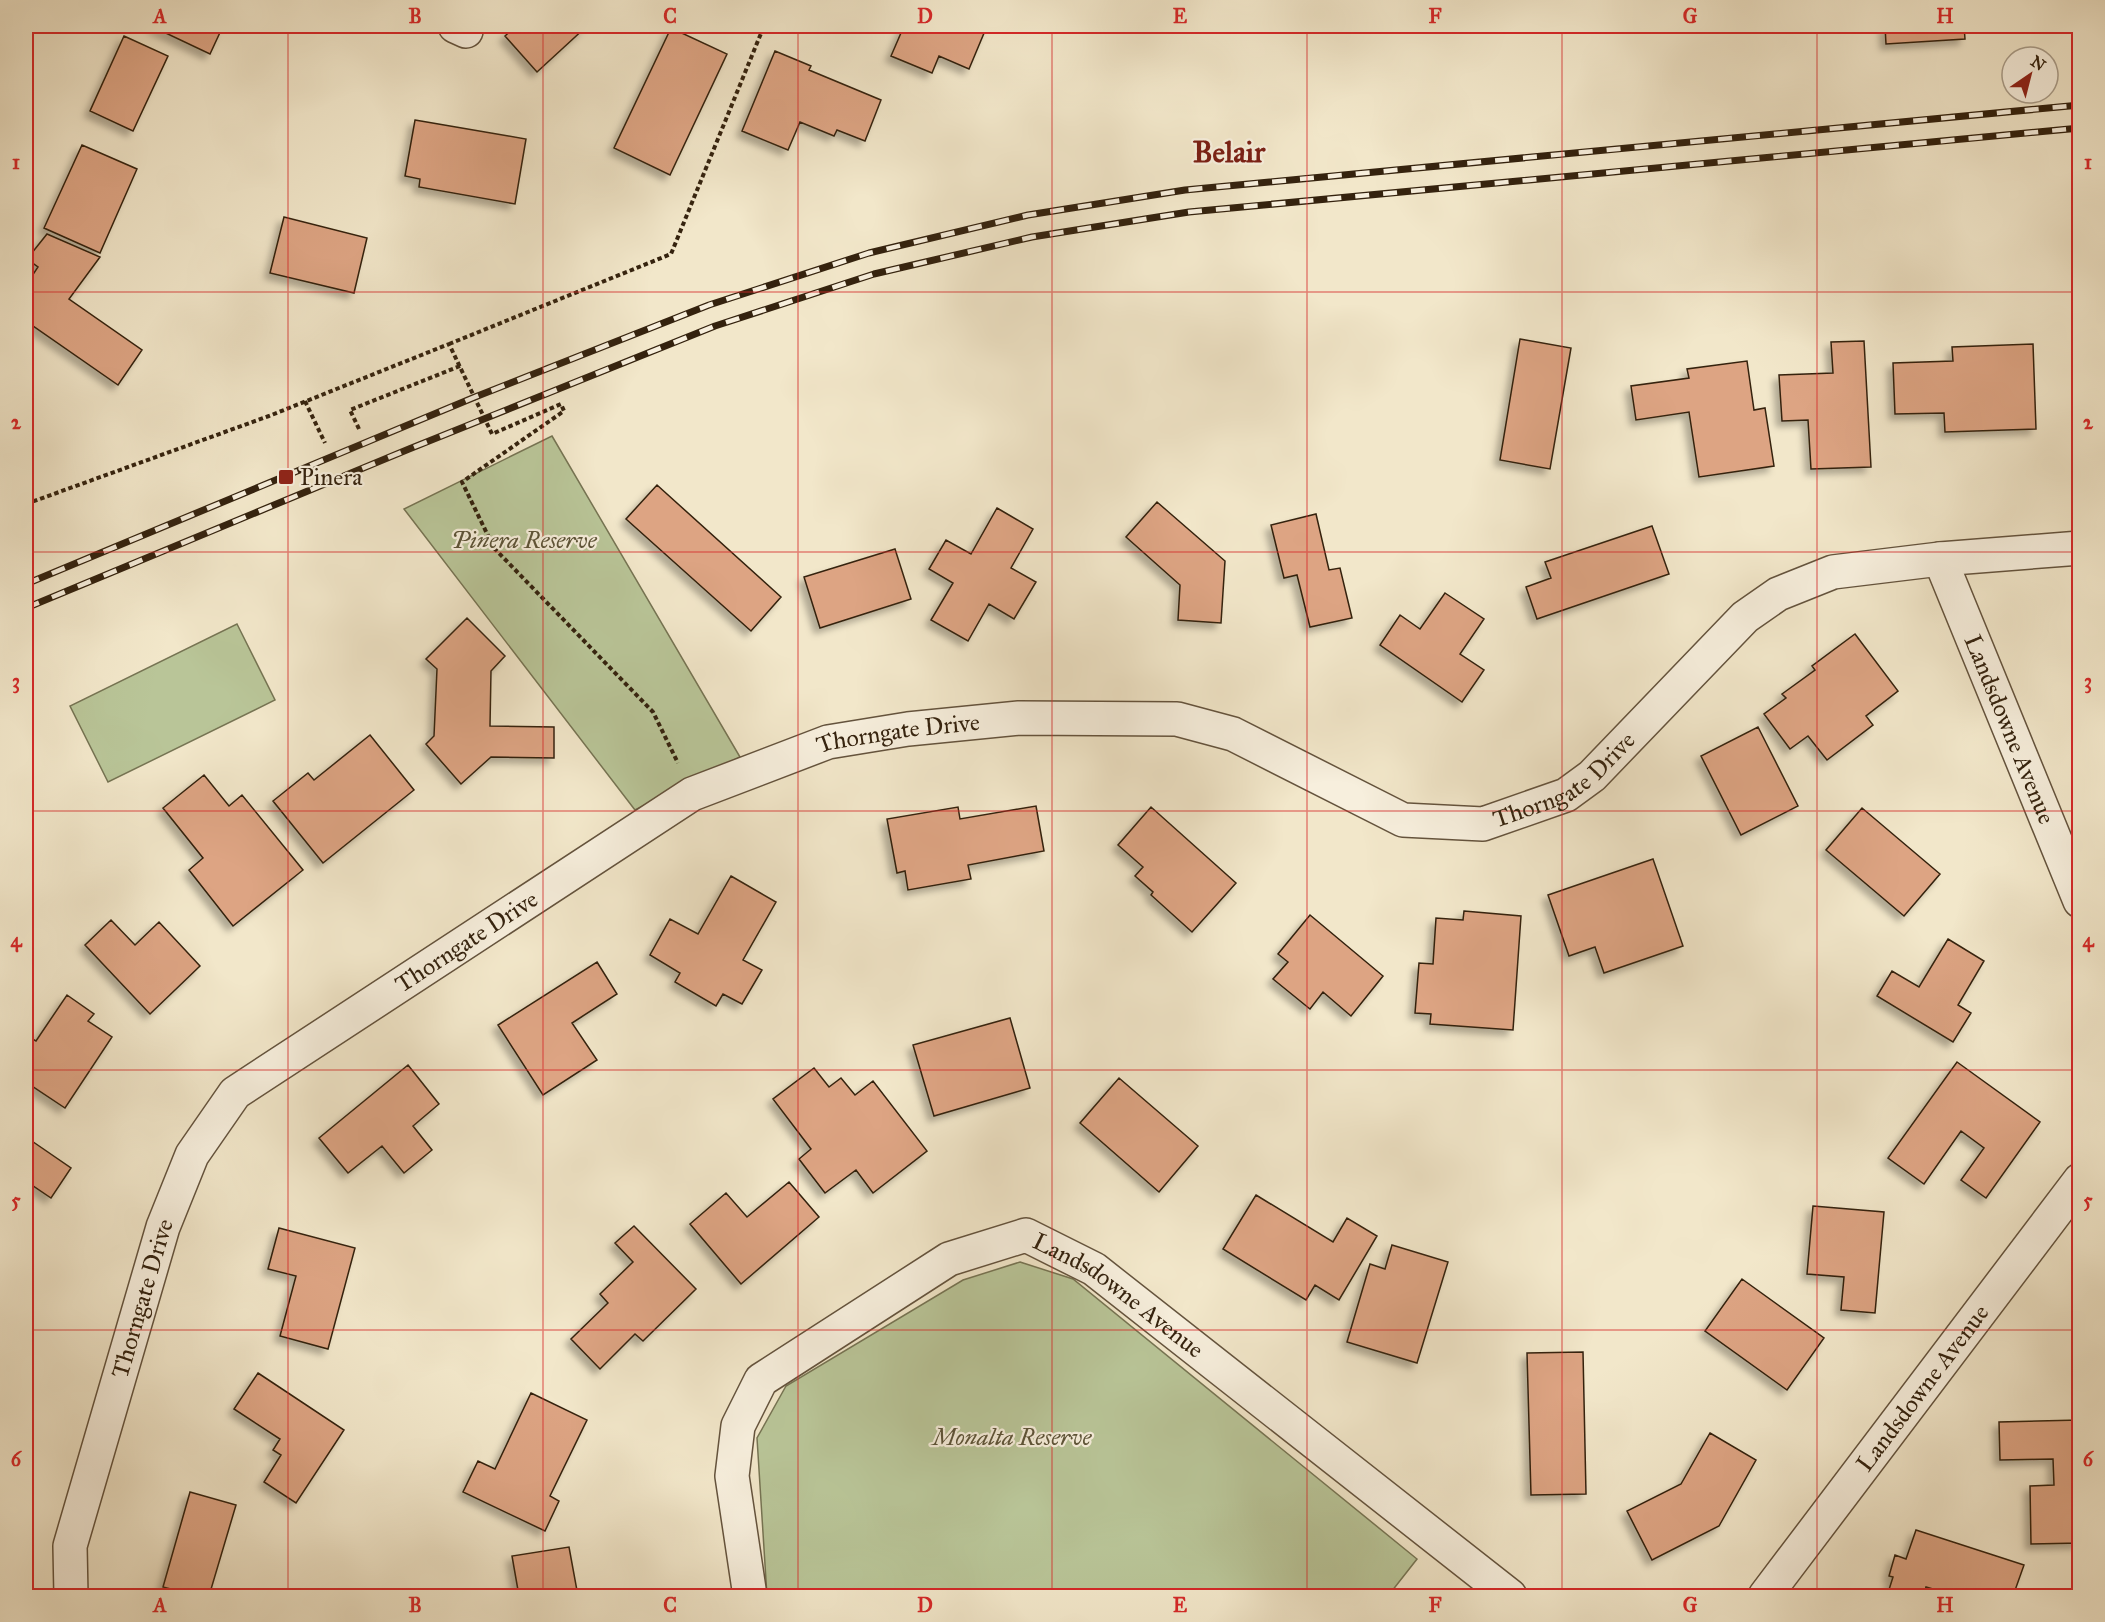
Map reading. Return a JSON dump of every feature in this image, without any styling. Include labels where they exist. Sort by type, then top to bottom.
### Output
[{"type":"street","name":"Thorngate Drive","points":[[71,1596],[70,1546],[163,1227],[192,1155],[235,1093],[692,794],[828,742],[908,729],[1019,718],[1177,719],[1233,734],[1403,820],[1483,824],[1566,795],[1592,776],[1744,617],[1778,594],[1833,572],[1940,559],[2079,548]]},
{"type":"street","name":"Landsdowne Avenue","points":[[1940,559],[2079,901]]},
{"type":"street","name":"Landsdowne Avenue","points":[[1765,1596],[2079,1180]]},
{"type":"street","name":"Landsdowne Avenue","points":[[750,1596],[732,1476],[738,1426],[760,1380],[949,1259],[1026,1235],[1094,1269],[1510,1596]]},
{"type":"path","points":[[26,504],[305,401],[671,254],[764,26]]},
{"type":"path","points":[[449,344],[492,434],[561,404],[564,411],[462,482],[494,548],[653,712],[692,794]]},
{"type":"path","points":[[359,429],[350,410],[460,366]]},
{"type":"path","points":[[305,401],[325,443]]},
{"type":"green space","name":"Pinera Reserve","points":[[552,436],[740,757],[635,810],[404,509]]},
{"type":"green space","points":[[237,624],[275,700],[108,782],[70,706]]},
{"type":"green space","name":"Monalta Reserve","points":[[1020,1262],[1073,1279],[1417,1559],[1388,1596],[767,1596],[757,1438],[786,1386],[963,1280]]},
{"type":"building","points":[[153,26],[223,26],[210,54]]},
{"type":"building","points":[[516,26],[587,26],[537,72],[505,36]]},
{"type":"building","points":[[904,26],[987,26],[969,69],[939,56],[932,73],[891,56]]},
{"type":"building","points":[[1885,26],[1964,26],[1965,39],[1886,44]]},
{"type":"building","points":[[671,28],[727,54],[670,175],[614,148]]},
{"type":"building","points":[[124,36],[168,56],[133,131],[90,111]]},
{"type":"building","points":[[775,51],[811,66],[809,70],[881,100],[865,141],[837,130],[834,136],[800,122],[788,150],[742,131]]},
{"type":"building","points":[[415,120],[526,139],[515,204],[419,187],[420,179],[405,176]]},
{"type":"building","points":[[82,145],[137,169],[100,253],[44,228]]},
{"type":"building","points":[[284,217],[367,238],[354,293],[270,273]]},
{"type":"building","points":[[47,234],[100,257],[69,299],[142,350],[118,385],[26,321],[26,285],[38,267],[27,259]]},
{"type":"building","points":[[1520,339],[1571,348],[1550,469],[1500,460]]},
{"type":"building","points":[[1864,341],[1871,467],[1811,469],[1808,420],[1782,421],[1779,375],[1833,373],[1831,342]]},
{"type":"building","points":[[2033,344],[2036,429],[1945,432],[1944,413],[1895,414],[1893,363],[1953,361],[1952,347]]},
{"type":"building","points":[[1747,361],[1754,410],[1765,408],[1774,466],[1699,477],[1689,412],[1636,420],[1631,386],[1689,378],[1687,369]]},
{"type":"building","points":[[657,485],[781,597],[751,631],[626,519]]},
{"type":"building","points":[[1157,502],[1225,561],[1221,623],[1178,620],[1180,585],[1126,537]]},
{"type":"building","points":[[997,508],[1033,529],[1011,568],[1036,582],[1014,619],[989,604],[968,641],[931,620],[953,583],[929,569],[946,540],[971,554]]},
{"type":"building","points":[[1316,514],[1329,570],[1340,568],[1352,618],[1310,627],[1297,575],[1284,578],[1271,525]]},
{"type":"building","points":[[1652,526],[1669,574],[1537,619],[1526,587],[1551,578],[1545,562]]},
{"type":"building","points":[[895,549],[911,599],[820,628],[804,577]]},
{"type":"building","points":[[1445,593],[1484,619],[1460,654],[1484,670],[1462,702],[1380,645],[1400,615],[1420,629]]},
{"type":"building","points":[[467,618],[505,656],[491,671],[490,726],[554,727],[554,758],[491,757],[461,784],[426,744],[434,736],[437,669],[426,659]]},
{"type":"building","points":[[1855,634],[1898,691],[1866,716],[1873,725],[1827,760],[1808,736],[1790,749],[1764,714],[1786,698],[1782,694],[1815,670],[1812,666]]},
{"type":"building","points":[[1758,727],[1798,806],[1741,835],[1701,756]]},
{"type":"building","points":[[370,735],[414,790],[323,863],[273,801],[308,773],[314,780]]},
{"type":"building","points":[[204,775],[229,806],[242,795],[303,870],[233,926],[189,870],[203,858],[163,808]]},
{"type":"building","points":[[1036,806],[1044,851],[968,865],[971,879],[908,890],[905,871],[897,873],[887,819],[958,807],[960,819]]},
{"type":"building","points":[[1151,807],[1236,883],[1192,932],[1151,895],[1153,892],[1135,876],[1143,867],[1118,845]]},
{"type":"building","points":[[1862,808],[1940,874],[1904,916],[1826,850]]},
{"type":"building","points":[[1653,859],[1683,946],[1604,973],[1595,947],[1569,956],[1548,895]]},
{"type":"building","points":[[731,876],[776,902],[743,960],[762,970],[742,1004],[723,994],[716,1006],[675,982],[680,973],[650,955],[670,919],[698,934]]},
{"type":"building","points":[[1464,911],[1521,916],[1513,1030],[1430,1024],[1431,1014],[1415,1013],[1419,963],[1433,964],[1436,918],[1463,920]]},
{"type":"building","points":[[1310,915],[1383,976],[1351,1016],[1323,992],[1310,1009],[1273,979],[1288,962],[1278,954]]},
{"type":"building","points":[[111,920],[135,945],[159,922],[200,966],[150,1014],[85,945]]},
{"type":"building","points":[[1948,939],[1984,961],[1958,1005],[1971,1013],[1953,1042],[1877,996],[1892,971],[1919,987]]},
{"type":"building","points":[[597,962],[617,994],[572,1023],[597,1060],[543,1095],[498,1025]]},
{"type":"building","points":[[67,995],[94,1014],[88,1021],[112,1037],[65,1108],[26,1082],[26,1038],[27,1036],[36,1041]]},
{"type":"building","points":[[1010,1018],[1030,1088],[934,1116],[913,1045]]},
{"type":"building","points":[[1957,1062],[2040,1122],[1986,1198],[1961,1180],[1984,1148],[1961,1131],[1924,1184],[1888,1158]]},
{"type":"building","points":[[408,1065],[439,1104],[413,1126],[432,1150],[404,1173],[382,1146],[348,1173],[319,1138]]},
{"type":"building","points":[[814,1068],[829,1087],[841,1078],[855,1095],[873,1081],[927,1151],[873,1193],[856,1170],[825,1193],[799,1159],[811,1149],[773,1099]]},
{"type":"building","points":[[1119,1078],[1198,1146],[1159,1192],[1080,1123]]},
{"type":"building","points":[[26,1137],[71,1168],[51,1198],[26,1181]]},
{"type":"building","points":[[789,1182],[819,1217],[741,1284],[690,1224],[726,1193],[747,1217]]},
{"type":"building","points":[[1256,1195],[1333,1242],[1347,1218],[1377,1236],[1339,1300],[1315,1285],[1306,1300],[1223,1249]]},
{"type":"building","points":[[1813,1206],[1884,1212],[1875,1313],[1841,1310],[1844,1277],[1807,1274]]},
{"type":"building","points":[[634,1226],[696,1289],[643,1341],[635,1334],[600,1369],[571,1339],[608,1303],[600,1294],[633,1262],[615,1243]]},
{"type":"building","points":[[279,1228],[355,1248],[328,1349],[280,1336],[296,1276],[268,1269]]},
{"type":"building","points":[[1392,1245],[1448,1262],[1417,1363],[1347,1342],[1370,1264],[1385,1269]]},
{"type":"building","points":[[1742,1279],[1824,1338],[1787,1390],[1705,1331]]},
{"type":"building","points":[[1583,1352],[1586,1494],[1531,1495],[1527,1353]]},
{"type":"building","points":[[258,1373],[344,1430],[296,1503],[264,1482],[281,1455],[273,1450],[280,1439],[234,1409]]},
{"type":"building","points":[[531,1393],[587,1420],[550,1496],[559,1501],[545,1531],[463,1492],[478,1461],[495,1469]]},
{"type":"building","points":[[2080,1420],[2080,1543],[2031,1544],[2030,1486],[2054,1485],[2053,1459],[2000,1460],[1999,1422]]},
{"type":"building","points":[[1710,1433],[1756,1460],[1719,1526],[1652,1560],[1627,1511],[1681,1484]]},
{"type":"building","points":[[190,1492],[236,1505],[209,1596],[197,1596],[163,1587]]},
{"type":"building","points":[[1916,1530],[2024,1565],[2013,1596],[1930,1596],[1933,1589],[1926,1587],[1923,1596],[1887,1596],[1893,1577],[1889,1576],[1895,1555],[1906,1559]]},
{"type":"building","points":[[569,1547],[578,1596],[519,1596],[512,1556]]},
{"type":"railway","points":[[26,584],[475,397],[709,305],[869,253],[1028,215],[1185,190],[2080,105]]},
{"type":"railway","points":[[26,608],[409,449],[715,326],[874,274],[1032,237],[1189,212],[2080,128]]},
{"type":"place","name":"Pinera","points":[[286,477]]},
{"type":"district","name":"Belair","points":[[1229,152]]}]
